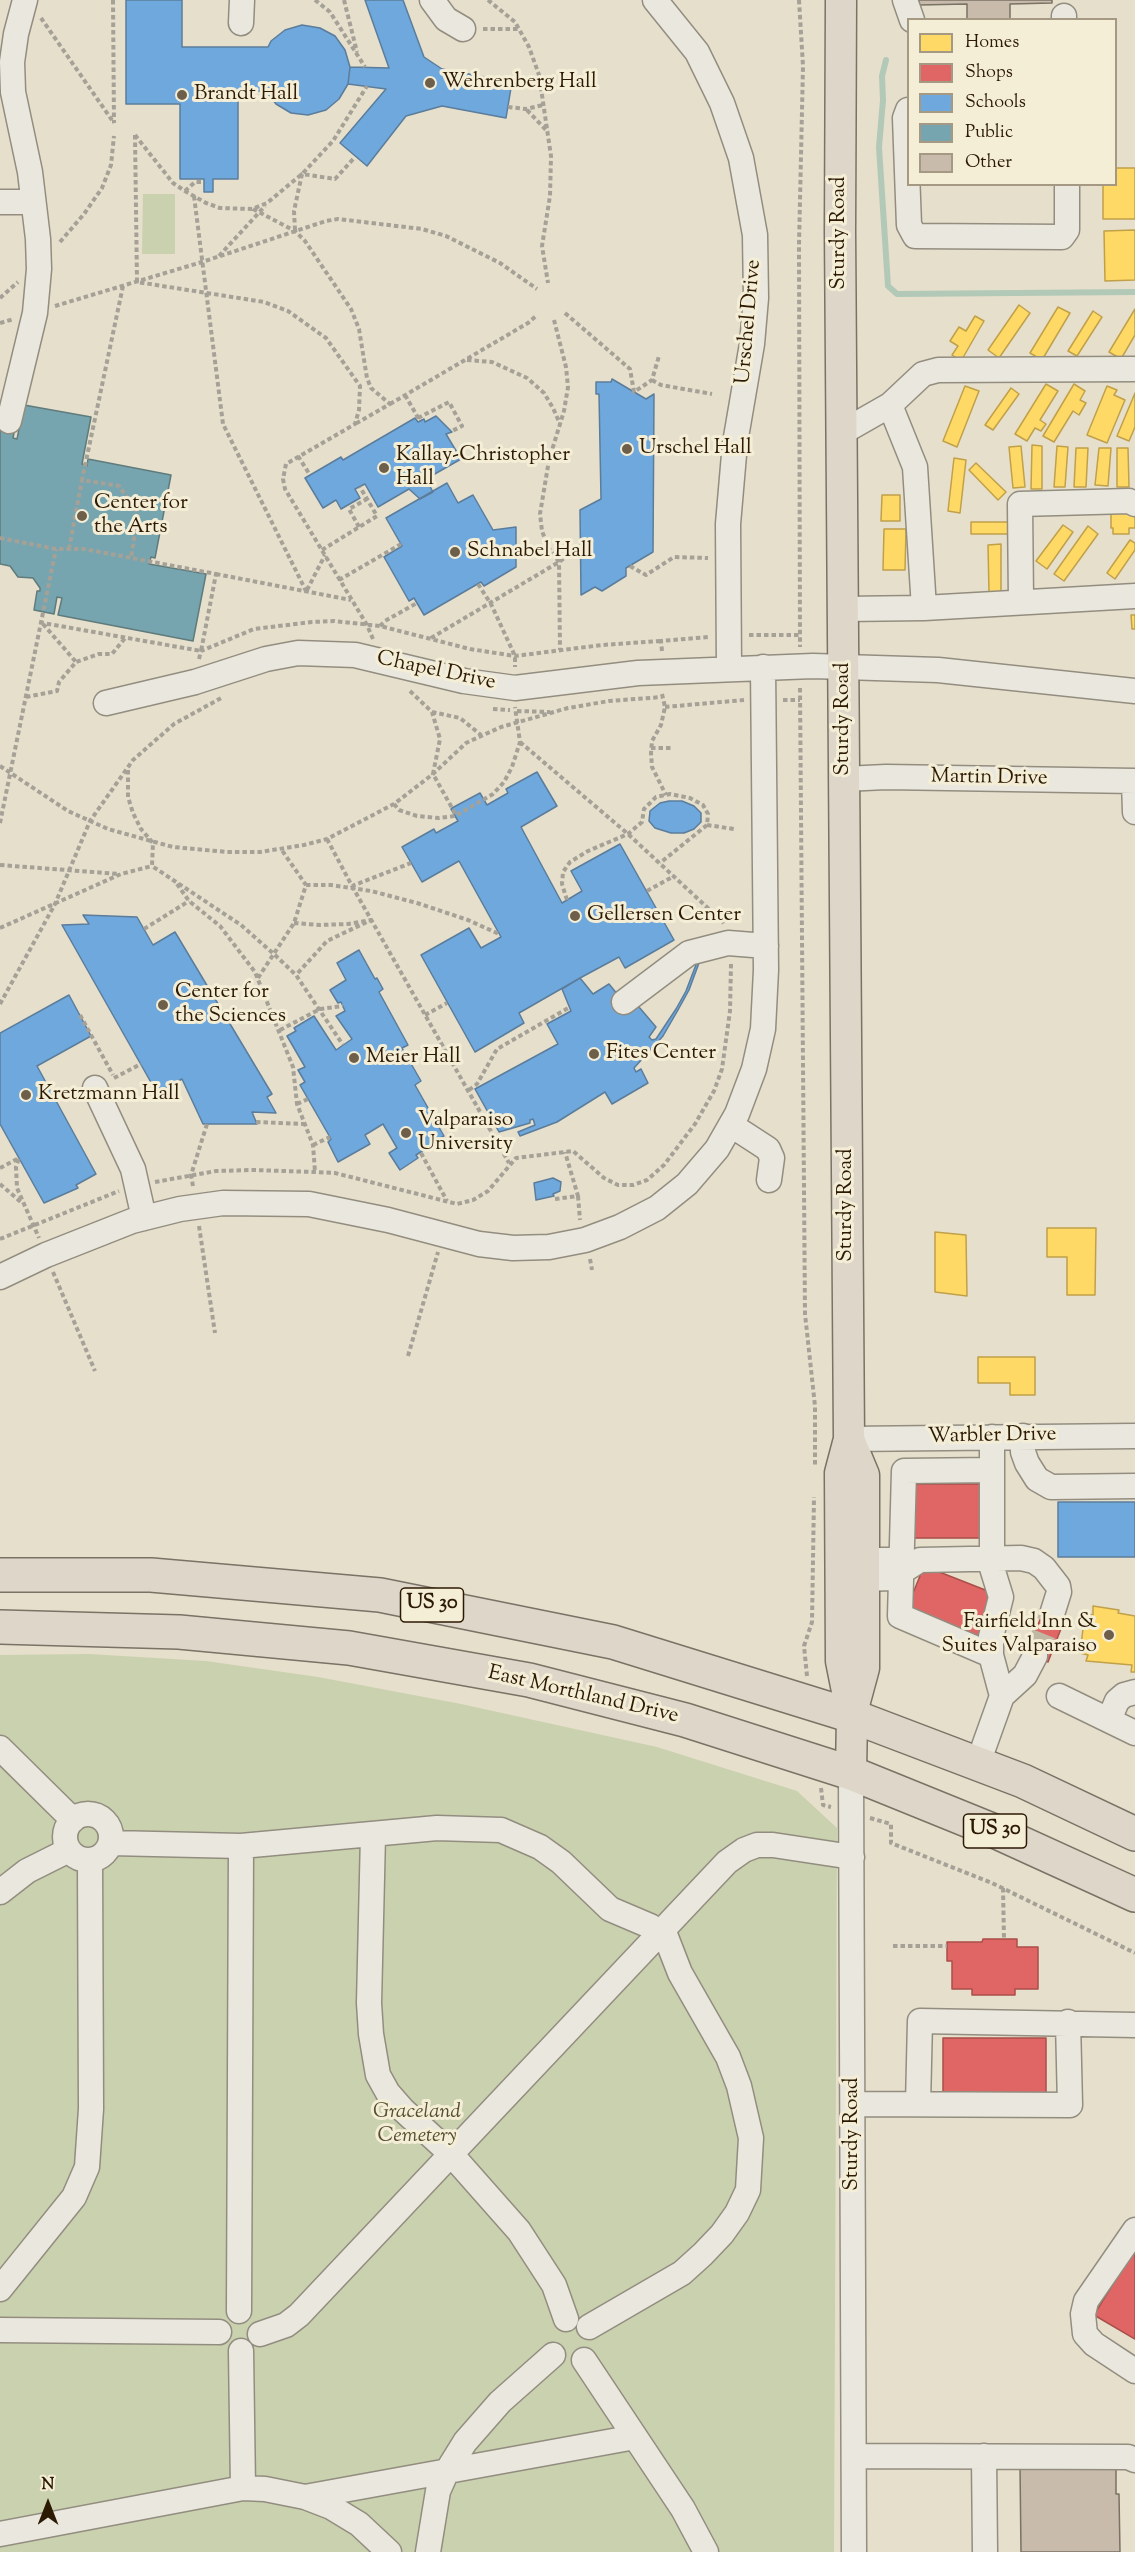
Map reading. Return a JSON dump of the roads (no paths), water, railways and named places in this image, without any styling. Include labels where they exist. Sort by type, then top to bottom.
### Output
[{"type":"highway","name":"US 30","points":[[0,1575],[150,1575],[380,1595],[613,1642],[852,1716],[1023,1781],[1135,1834]]},
{"type":"highway","name":"East Morthland Drive","points":[[0,1627],[179,1632],[349,1648],[529,1680],[685,1720],[851,1773],[999,1833],[1135,1895]]},
{"type":"main road","name":"Sturdy Road","points":[[841,0],[841,433],[849,1439],[840,1473],[841,1661],[852,1716],[851,1773]]},
{"type":"main road","name":"Sturdy Road","points":[[849,1439],[864,1475],[864,1668],[852,1716]]},
{"type":"street","points":[[432,0],[447,19],[463,28]]},
{"type":"street","name":"Urschel Drive","points":[[655,0],[696,52],[722,103],[741,158],[755,235],[756,298],[751,351],[735,443],[728,524],[729,668]]},
{"type":"street","points":[[905,0],[911,18]]},
{"type":"street","points":[[9,421],[35,313],[39,264],[30,172],[13,92],[12,72],[16,34],[30,4]]},
{"type":"street","points":[[907,114],[905,118],[907,172]]},
{"type":"street","points":[[908,186],[909,225],[915,236],[1062,237],[1068,230],[1067,186]]},
{"type":"street","points":[[0,202],[33,202]]},
{"type":"street","points":[[841,433],[890,405],[923,374],[938,370],[1135,369]]},
{"type":"street","points":[[890,405],[915,467],[924,608]]},
{"type":"street","points":[[1021,602],[1020,504],[1129,501],[1135,504]]},
{"type":"street","points":[[843,609],[924,608],[1135,596]]},
{"type":"street","name":"Chapel Drive","points":[[106,703],[195,682],[266,659],[298,653],[355,655],[464,681],[515,688],[628,674],[729,668],[843,666],[938,670],[1135,691]]},
{"type":"street","points":[[0,1277],[66,1246],[144,1218],[196,1207],[234,1203],[309,1204],[344,1210],[479,1244],[513,1248],[549,1247],[585,1240],[620,1227],[657,1208],[687,1184],[717,1149],[731,1125],[754,1069],[763,1029],[765,946],[763,667]]},
{"type":"street","name":"Martin Drive","points":[[844,779],[886,777],[1135,781]]},
{"type":"street","points":[[1135,781],[1135,812]]},
{"type":"street","points":[[624,1002],[689,953],[729,943],[765,946]]},
{"type":"street","points":[[105,1083],[138,1185],[144,1218]]},
{"type":"street","points":[[731,1125],[768,1149],[772,1158],[769,1180]]},
{"type":"street","points":[[1023,1436],[1023,1452],[1027,1463],[1037,1479],[1051,1487],[1135,1486]]},
{"type":"street","name":"Warbler Drive","points":[[849,1439],[1135,1436]]},
{"type":"street","points":[[992,1437],[993,1568],[1001,1597],[991,1637],[991,1655],[1002,1696]]},
{"type":"street","points":[[991,1655],[900,1616],[904,1471],[992,1470]]},
{"type":"street","points":[[864,1569],[892,1578],[920,1560],[1021,1558],[1034,1561],[1044,1568],[1058,1586],[1059,1592],[1053,1611]]},
{"type":"street","points":[[978,1763],[1002,1696],[1025,1676],[1035,1656]]},
{"type":"street","points":[[1109,1720],[1118,1701],[1124,1695],[1135,1692]]},
{"type":"street","points":[[1059,1696],[1135,1733]]},
{"type":"street","points":[[0,1748],[73,1820]]},
{"type":"street","name":"Sturdy Road","points":[[851,1773],[854,2552]]},
{"type":"street","points":[[0,1892],[27,1871],[80,1855],[103,1856],[111,1843],[111,1833],[107,1823],[93,1815],[81,1815],[73,1820],[65,1836],[80,1855],[91,2109],[87,2167],[74,2197],[0,2289]]},
{"type":"street","points":[[111,1843],[241,1846],[437,1828],[501,1830],[540,1847],[561,1862],[610,1909],[661,1932],[666,1937],[680,1973],[694,2000],[729,2057],[739,2086],[751,2138],[748,2190],[737,2213],[722,2235],[703,2254],[682,2272],[589,2327]]},
{"type":"street","points":[[373,1835],[369,2003],[370,2034],[376,2065],[388,2093],[451,2154],[519,2231],[538,2257],[554,2285],[566,2319]]},
{"type":"street","points":[[260,2334],[286,2325],[299,2315],[727,1862],[744,1850],[757,1845],[773,1845],[852,1857]]},
{"type":"street","points":[[239,2311],[241,1846]]},
{"type":"street","points":[[918,2104],[920,2021],[1135,2025]]},
{"type":"street","points":[[853,2104],[1070,2105],[1068,2022]]},
{"type":"street","points":[[1135,2230],[1086,2301],[1083,2314],[1085,2334],[1094,2344],[1135,2371]]},
{"type":"street","points":[[239,2311],[254,2317],[259,2325],[260,2334],[256,2343],[241,2351],[227,2347],[221,2340],[219,2332],[222,2321],[228,2314],[239,2311]]},
{"type":"street","points":[[566,2319],[582,2321],[589,2327],[593,2344],[584,2360],[564,2362],[553,2355],[549,2341],[552,2330],[566,2319]]},
{"type":"street","points":[[0,2330],[219,2332]]},
{"type":"street","points":[[241,2351],[243,2488]]},
{"type":"street","points":[[428,2552],[438,2492],[447,2471],[465,2442],[500,2402],[553,2355]]},
{"type":"street","points":[[584,2360],[683,2509],[706,2552]]},
{"type":"street","points":[[305,2497],[635,2437]]},
{"type":"street","points":[[854,2456],[1128,2457],[1135,2460]]},
{"type":"street","points":[[984,2456],[985,2552]]},
{"type":"street","points":[[0,2534],[243,2488],[265,2489],[305,2497],[331,2507],[359,2524],[389,2552]]},
{"type":"waterway","points":[[886,60],[882,76],[883,100],[879,147],[888,286],[897,294],[1135,292]]},
{"type":"tunnel","points":[[1035,1656],[1053,1611]]},
{"type":"place","name":"Wehrenberg Hall","points":[[430,83]]},
{"type":"place","name":"Brandt Hall","points":[[182,95]]},
{"type":"place","name":"Urschel Hall","points":[[627,449]]},
{"type":"place","name":"Kallay-Christopher Hall","points":[[384,468]]},
{"type":"place","name":"Center for the Arts","points":[[82,516]]},
{"type":"place","name":"Schnabel Hall","points":[[455,552]]},
{"type":"place","name":"Gellersen Center","points":[[575,916]]},
{"type":"place","name":"Center for the Sciences","points":[[163,1005]]},
{"type":"place","name":"Fites Center","points":[[594,1054]]},
{"type":"place","name":"Meier Hall","points":[[354,1058]]},
{"type":"place","name":"Kretzmann Hall","points":[[26,1095]]},
{"type":"place","name":"Valparaiso University","points":[[406,1133]]},
{"type":"place","name":"Fairfield Inn & Suites Valparaiso","points":[[1109,1635]]},
{"type":"park label","name":"Graceland Cemetery","points":[[417,2125]]}]
